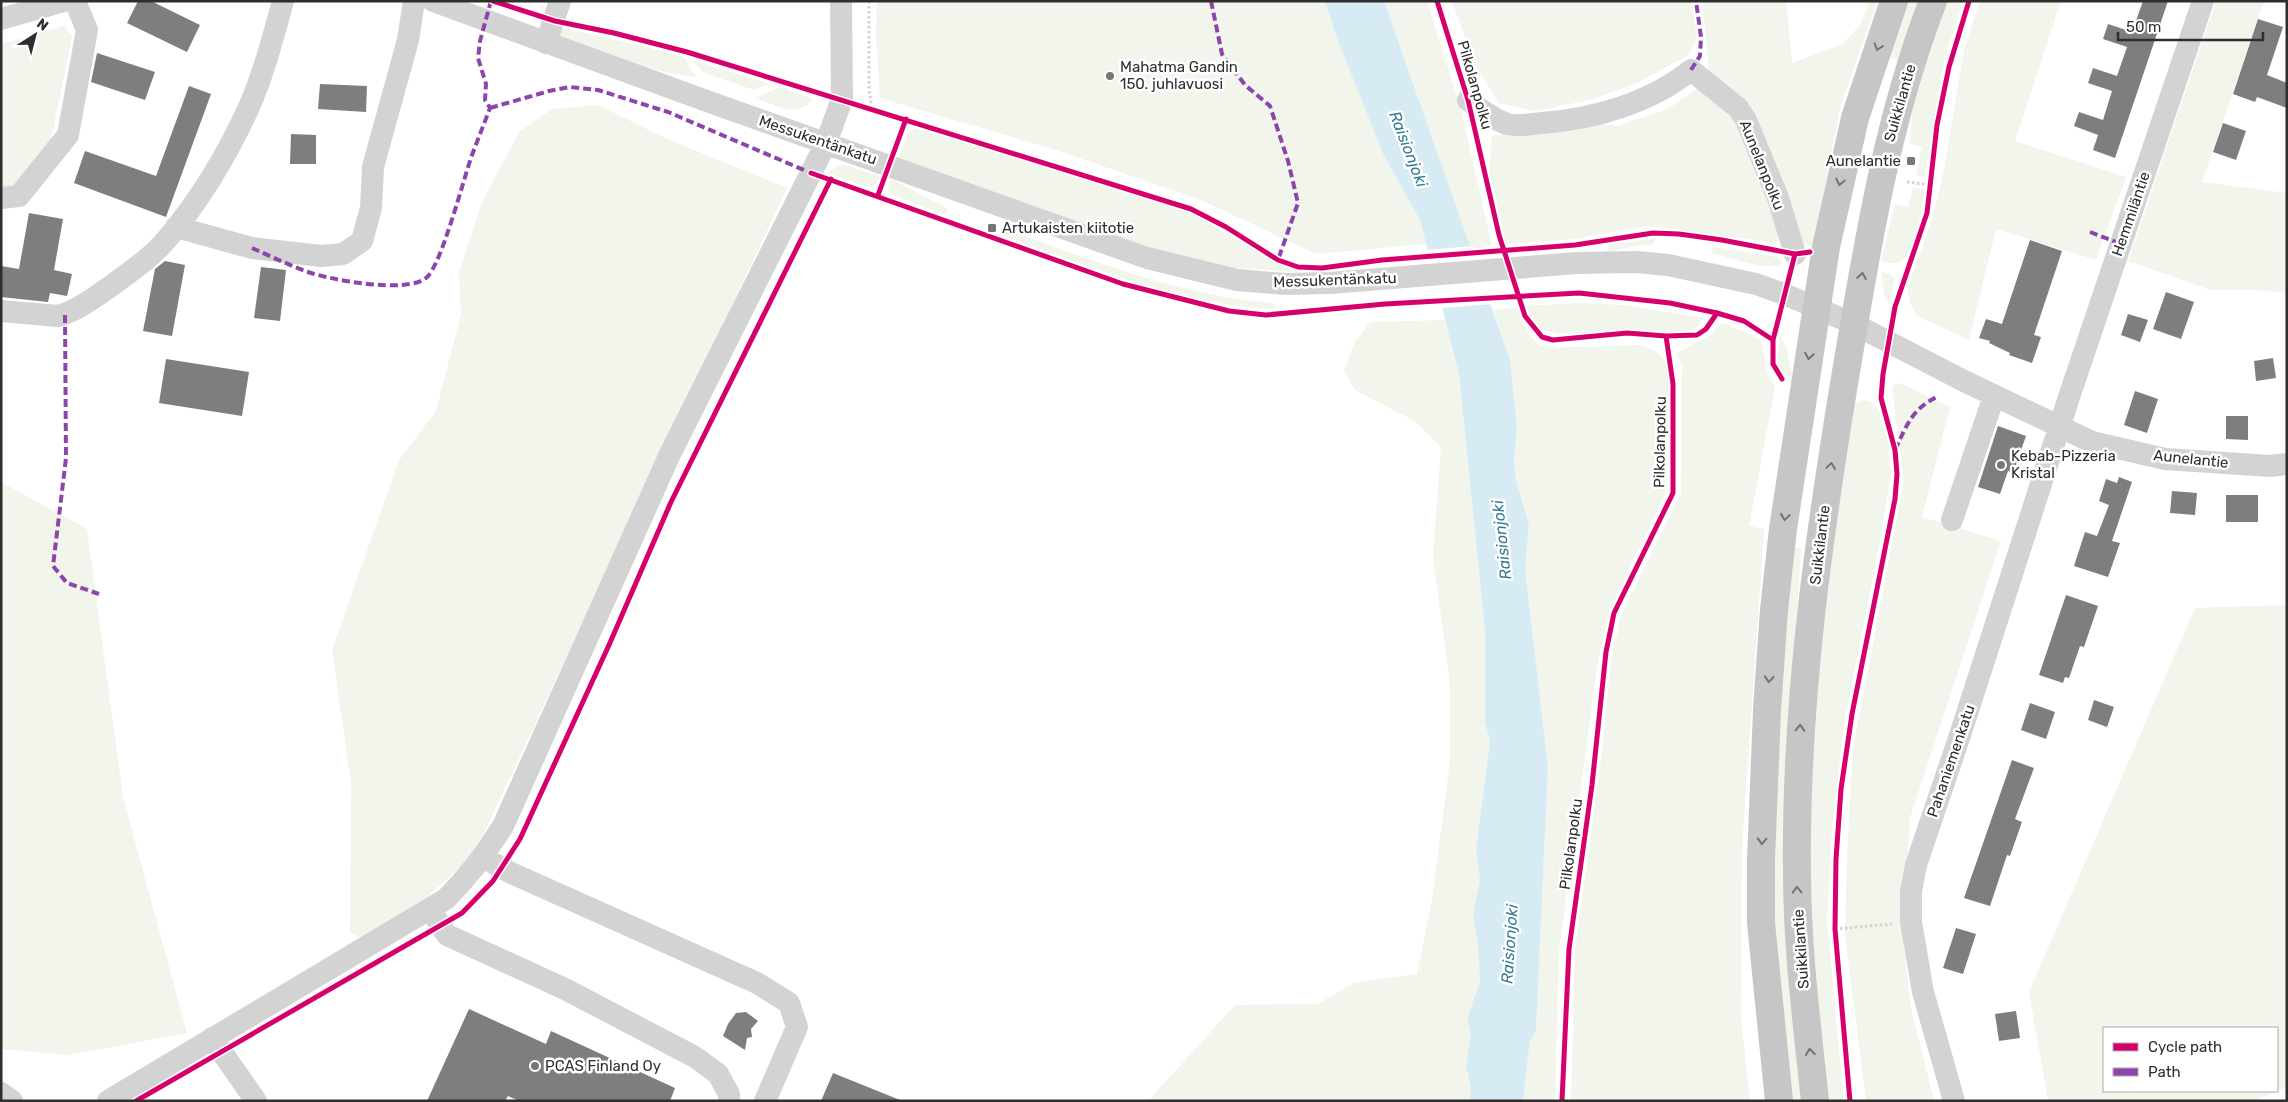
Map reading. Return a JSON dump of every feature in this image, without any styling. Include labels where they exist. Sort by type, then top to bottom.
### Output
[{"type":"main road","points":[[1779,1101],[1761,923],[1761,860],[1767,710],[1774,610],[1782,538],[1826,247],[1855,118],[1894,1]]},
{"type":"main road","name":"Suikkilantie","points":[[1814,1101],[1798,937],[1797,829],[1801,718],[1820,539],[1864,264],[1891,130],[1902,90],[1933,1]]},
{"type":"street","points":[[1,19],[64,1]]},
{"type":"street","points":[[1,198],[19,196],[68,135],[87,30],[75,1]]},
{"type":"street","points":[[1,311],[58,316],[64,314],[93,299],[132,271],[166,241],[213,175],[249,106],[265,65],[283,1]]},
{"type":"street","points":[[176,227],[252,248],[321,256],[343,254],[362,241],[371,208],[373,167],[408,40],[414,1]]},
{"type":"street","name":"Messukentänkatu","points":[[433,1],[1147,258],[1201,272],[1237,280],[1285,284],[1384,279],[1576,263],[1637,262],[1668,266],[1756,284],[1854,324]]},
{"type":"street","points":[[546,43],[560,1]]},
{"type":"street","points":[[108,1101],[446,899],[469,876],[483,857],[503,826],[670,454],[826,143],[842,99],[841,1]]},
{"type":"street","name":"Hemmiläntie","points":[[2059,427],[2203,1]]},
{"type":"street","name":"Aunelanpolku","points":[[1468,100],[1484,112],[1508,124],[1567,121],[1606,112],[1654,94],[1677,81],[1691,70],[1738,108],[1746,120],[1778,198],[1794,254]]},
{"type":"street","name":"Aunelantie","points":[[1854,324],[1994,396],[2092,442],[2165,459],[2270,466],[2287,464]]},
{"type":"street","points":[[1952,520],[1994,396]]},
{"type":"street","name":"Pahaniemenkatu","points":[[1954,1101],[1923,992],[1911,922],[1911,892],[1916,865],[2059,427]]},
{"type":"street","points":[[483,857],[509,872],[757,983],[789,1003],[797,1027],[765,1101]]},
{"type":"street","points":[[430,909],[447,935],[565,989],[695,1057],[718,1074],[729,1094],[729,1101]]},
{"type":"street","points":[[212,1038],[256,1101]]},
{"type":"street","points":[[1,1093],[12,1101]]},
{"type":"path","points":[[869,1],[869,89],[872,109]]},
{"type":"path","points":[[842,99],[881,111]]},
{"type":"path","points":[[1930,194],[1932,177]]},
{"type":"path","points":[[1907,182],[1932,185]]},
{"type":"path","points":[[992,228],[987,235],[999,240]]},
{"type":"path","points":[[1836,919],[1836,938]]},
{"type":"path","points":[[1835,929],[1911,922]]},
{"type":"shaded area","points":[[877,1],[1325,1],[1336,36],[1383,154],[1420,220],[1426,244],[1316,254],[1201,200],[1056,150],[880,98],[876,36]]},
{"type":"shaded area","points":[[1384,1],[1427,1],[1461,110],[1492,246],[1471,250]]},
{"type":"shaded area","points":[[1452,1],[1692,1],[1697,38],[1688,55],[1637,83],[1590,100],[1535,111],[1499,103],[1475,65]]},
{"type":"shaded area","points":[[1702,1],[1786,1],[1792,63],[1843,44],[1861,24],[1869,1],[1878,1],[1841,104],[1813,247],[1801,243],[1709,71]]},
{"type":"shaded area","points":[[1905,1],[1920,1],[1901,62],[1890,57],[1893,33]]},
{"type":"shaded area","points":[[1946,1],[1963,1],[1943,64],[1925,177],[1916,175],[1922,147],[1910,144],[1913,95]]},
{"type":"shaded area","points":[[1980,1],[2061,1],[2015,141],[2126,177],[2096,260],[1996,229],[1969,340],[1917,316],[1910,303],[1907,289],[1934,214],[1944,169],[1964,49]]},
{"type":"shaded area","points":[[2216,1],[2264,1],[2202,182],[2287,193],[2287,293],[2255,290],[2211,290],[2128,261]]},
{"type":"shaded area","points":[[64,26],[72,36],[50,144],[15,191],[1,192],[1,44]]},
{"type":"shaded area","points":[[569,29],[679,55],[684,58],[696,77],[679,75],[645,66],[611,55],[561,36],[558,33],[559,30]]},
{"type":"shaded area","points":[[693,60],[770,84],[754,90],[702,72]]},
{"type":"shaded area","points":[[1701,86],[1728,111],[1749,143],[1783,241],[1771,242],[1646,226],[1575,239],[1506,244],[1489,169],[1492,136],[1550,130],[1590,123],[1617,126],[1668,109]]},
{"type":"shaded area","points":[[780,87],[813,99],[801,109],[786,109],[755,98]]},
{"type":"shaded area","points":[[598,105],[665,138],[787,188],[482,837],[461,866],[427,897],[361,938],[350,933],[351,783],[332,650],[399,460],[436,411],[461,314],[459,273],[482,202],[519,132],[552,109]]},
{"type":"shaded area","points":[[916,128],[1166,203],[1193,214],[1278,263],[1297,268],[1298,272],[1234,268],[1163,252],[898,158],[909,132]]},
{"type":"shaded area","points":[[844,165],[881,176],[874,186],[868,187],[827,173],[837,166]]},
{"type":"shaded area","points":[[891,179],[948,209],[945,215],[890,194],[888,186]]},
{"type":"shaded area","points":[[1913,188],[1922,189],[1924,193],[1920,221],[1909,252],[1904,259],[1897,263],[1881,261],[1895,204],[1908,207]]},
{"type":"shaded area","points":[[1001,228],[1102,264],[1170,284],[1204,293],[1274,303],[1276,307],[1273,309],[1238,306],[1202,300],[1133,282],[999,234]]},
{"type":"shaded area","points":[[1656,238],[1653,245],[1634,246],[1607,252],[1608,245]]},
{"type":"shaded area","points":[[1713,247],[1771,256],[1779,258],[1782,264],[1778,266],[1760,266],[1711,253]]},
{"type":"shaded area","points":[[1881,272],[1890,274],[1895,279],[1889,304],[1885,297]]},
{"type":"shaded area","points":[[1578,303],[1623,305],[1704,318],[1694,330],[1680,333],[1633,330],[1558,334],[1540,328],[1526,306]]},
{"type":"shaded area","points":[[1517,308],[1531,336],[1546,348],[1641,345],[1654,350],[1663,358],[1667,367],[1669,382],[1665,495],[1610,610],[1598,660],[1559,951],[1555,1101],[1523,1101],[1530,1041],[1536,1031],[1548,767],[1525,569],[1529,524],[1516,480],[1514,460],[1517,427],[1510,360],[1493,310]]},
{"type":"shaded area","points":[[1446,320],[1459,374],[1485,632],[1485,723],[1490,740],[1476,850],[1480,880],[1473,913],[1478,946],[1480,981],[1467,1019],[1471,1034],[1466,1065],[1471,1089],[1470,1101],[1148,1101],[1235,1005],[1318,1004],[1353,983],[1417,974],[1432,900],[1450,761],[1450,683],[1433,557],[1441,447],[1415,421],[1355,390],[1344,371],[1354,344],[1370,322]]},
{"type":"shaded area","points":[[1725,324],[1760,339],[1768,375],[1775,387],[1749,526],[1764,529],[1742,848],[1741,1019],[1750,1101],[1571,1101],[1575,950],[1602,752],[1611,659],[1622,613],[1681,493],[1682,364],[1675,354],[1712,334],[1719,325]]},
{"type":"shaded area","points":[[1780,335],[1787,349],[1792,378],[1785,375],[1778,366],[1777,354]]},
{"type":"shaded area","points":[[1896,383],[1950,407],[1922,517],[2001,541],[1910,818],[1902,926],[1910,1004],[1934,1101],[1866,1101],[1845,936],[1853,749],[1904,481],[1892,388]]},
{"type":"shaded area","points":[[1863,400],[1870,401],[1876,406],[1880,414],[1889,446],[1891,474],[1878,552],[1844,725],[1831,839],[1827,922],[1844,1101],[1827,1101],[1810,919],[1810,833],[1814,717],[1834,538],[1855,404]]},
{"type":"shaded area","points":[[1,482],[87,529],[123,797],[187,1033],[69,1055],[1,1049]]},
{"type":"shaded area","points":[[1793,547],[1801,549],[1789,736],[1802,1101],[1790,1101],[1775,932],[1773,859],[1776,735]]},
{"type":"shaded area","points":[[2287,605],[2287,1087],[2278,1091],[2278,1027],[2103,1027],[2103,1092],[2275,1092],[2254,1101],[2048,1101],[2029,992],[2195,608]]},
{"type":"water","name":"Raisionjoki","points":[[1325,1],[1384,1],[1510,360],[1517,427],[1514,460],[1516,480],[1529,524],[1525,569],[1548,767],[1536,1031],[1530,1041],[1523,1101],[1470,1101],[1471,1089],[1466,1065],[1471,1034],[1467,1019],[1480,981],[1478,946],[1473,913],[1480,880],[1476,850],[1490,740],[1485,723],[1485,632],[1459,374],[1420,220],[1383,154],[1336,36]]},
{"type":"pier","points":[[1473,246],[1493,304],[1441,308],[1425,250]]},
{"type":"building","points":[[138,1],[151,1],[200,25],[187,52],[127,23]]},
{"type":"building","points":[[2143,1],[2168,1],[2115,158],[2093,150],[2098,135],[2074,126],[2079,112],[2103,120],[2112,91],[2088,83],[2093,68],[2117,76],[2127,47],[2103,39],[2108,24],[2132,32]]},
{"type":"building","points":[[2258,19],[2283,27],[2267,75],[2287,83],[2287,108],[2257,97],[2255,102],[2233,94]]},
{"type":"building","points":[[97,53],[155,72],[145,100],[91,82]]},
{"type":"building","points":[[320,84],[367,86],[366,112],[318,109]]},
{"type":"building","points":[[189,86],[211,94],[166,217],[74,183],[85,151],[156,176]]},
{"type":"building","points":[[2223,123],[2246,131],[2236,160],[2213,152]]},
{"type":"building","points":[[291,134],[316,135],[316,164],[290,164]]},
{"type":"building","points":[[29,213],[63,219],[54,270],[72,274],[67,296],[50,293],[48,302],[1,297],[1,266],[19,269]]},
{"type":"building","points":[[2030,240],[2062,251],[2034,335],[2041,337],[2032,363],[2009,355],[2010,353],[1989,343],[1990,341],[1979,338],[1986,319],[2002,324]]},
{"type":"building","points":[[165,261],[185,265],[172,336],[143,331],[155,269]]},
{"type":"building","points":[[261,267],[286,270],[280,321],[254,318]]},
{"type":"building","points":[[2166,292],[2194,302],[2181,339],[2153,329]]},
{"type":"building","points":[[2128,314],[2148,320],[2140,342],[2121,335]]},
{"type":"building","points":[[2273,358],[2276,378],[2256,381],[2254,361]]},
{"type":"building","points":[[166,359],[249,372],[242,416],[159,403]]},
{"type":"building","points":[[2135,391],[2158,399],[2147,433],[2124,425]]},
{"type":"building","points":[[2226,416],[2248,416],[2248,440],[2226,439]]},
{"type":"building","name":"Kebab-Pizzeria Kristal","points":[[1998,426],[2026,436],[2013,473],[2008,471],[2000,494],[1978,487]]},
{"type":"building","points":[[2119,477],[2132,482],[2112,541],[2120,543],[2108,577],[2074,566],[2085,532],[2097,536],[2109,505],[2099,501],[2106,479],[2117,483]]},
{"type":"building","points":[[2172,491],[2197,493],[2195,515],[2170,513]]},
{"type":"building","points":[[2226,495],[2258,495],[2258,522],[2226,522]]},
{"type":"building","points":[[2066,595],[2098,606],[2084,647],[2080,646],[2069,678],[2065,677],[2063,683],[2039,675]]},
{"type":"building","points":[[2094,700],[2114,707],[2107,727],[2088,720]]},
{"type":"building","points":[[2030,703],[2055,712],[2046,739],[2021,730]]},
{"type":"building","points":[[2012,760],[2034,768],[2015,819],[2022,822],[2010,856],[2007,855],[1990,906],[1964,898]]},
{"type":"building","points":[[1956,928],[1976,934],[1963,974],[1943,968]]},
{"type":"building","name":"PCAS Finland Oy","points":[[469,1009],[546,1044],[551,1031],[675,1088],[670,1101],[519,1101],[508,1096],[505,1101],[427,1101]]},
{"type":"building","points":[[2016,1011],[2020,1038],[1999,1041],[1995,1014]]},
{"type":"building","points":[[746,1012],[758,1021],[751,1029],[752,1037],[747,1038],[745,1050],[723,1036],[728,1024],[736,1013]]},
{"type":"building","points":[[833,1073],[900,1100],[900,1101],[821,1101]]},
{"type":"marked path","points":[[252,248],[308,272],[350,282],[402,285],[416,283],[426,278],[432,270],[445,240],[472,155],[490,108],[485,100],[486,84],[478,58],[480,41],[491,1]]},
{"type":"marked path","points":[[1211,1],[1222,54],[1245,85],[1270,106],[1288,161],[1298,203],[1278,260]]},
{"type":"marked path","points":[[1691,70],[1700,56],[1701,37],[1696,1]]},
{"type":"marked path","points":[[490,108],[570,87],[598,90],[668,112],[811,173]]},
{"type":"marked path","points":[[2090,232],[2121,244]]},
{"type":"marked path","points":[[65,315],[66,458],[53,566],[67,583],[99,594]]},
{"type":"marked path","points":[[1895,450],[1911,418],[1922,406],[1939,396]]},
{"type":"cycle path","points":[[493,1],[555,21],[614,33],[687,52],[1191,209],[1226,227],[1278,260],[1298,267],[1322,268],[1382,260],[1575,245],[1653,233],[1679,234],[1722,240],[1795,254],[1810,252]]},
{"type":"cycle path","name":"Pilkolanpolku","points":[[1437,1],[1468,100],[1499,235],[1525,316],[1542,337],[1553,340],[1627,333],[1666,336],[1697,335],[1706,329],[1717,313]]},
{"type":"cycle path","points":[[1850,1101],[1835,929],[1836,859],[1841,789],[1852,714],[1895,499],[1897,474],[1895,450],[1881,398],[1883,374],[1895,307],[1927,213],[1937,125],[1949,67],[1969,1]]},
{"type":"cycle path","points":[[878,195],[906,119]]},
{"type":"cycle path","points":[[811,173],[1123,284],[1229,311],[1266,315],[1385,304],[1579,293],[1670,303],[1744,321],[1773,340],[1773,364],[1782,379]]},
{"type":"cycle path","points":[[136,1101],[462,913],[493,881],[520,839],[609,645],[671,502],[831,179]]},
{"type":"cycle path","points":[[1773,340],[1795,254]]},
{"type":"cycle path","name":"Pilkolanpolku","points":[[1562,1101],[1569,949],[1592,785],[1606,652],[1614,613],[1673,493],[1673,384],[1666,336]]},
{"type":"place","name":"Mahatma Gandin 150. juhlavuosi","points":[[1110,76]]},
{"type":"place","name":"Aunelantie","points":[[1911,161]]},
{"type":"place","name":"Artukaisten kiitotie","points":[[992,228]]},
{"type":"place","name":"Kebab-Pizzeria Kristal","points":[[2001,465]]},
{"type":"place","name":"PCAS Finland Oy","points":[[535,1066]]}]
